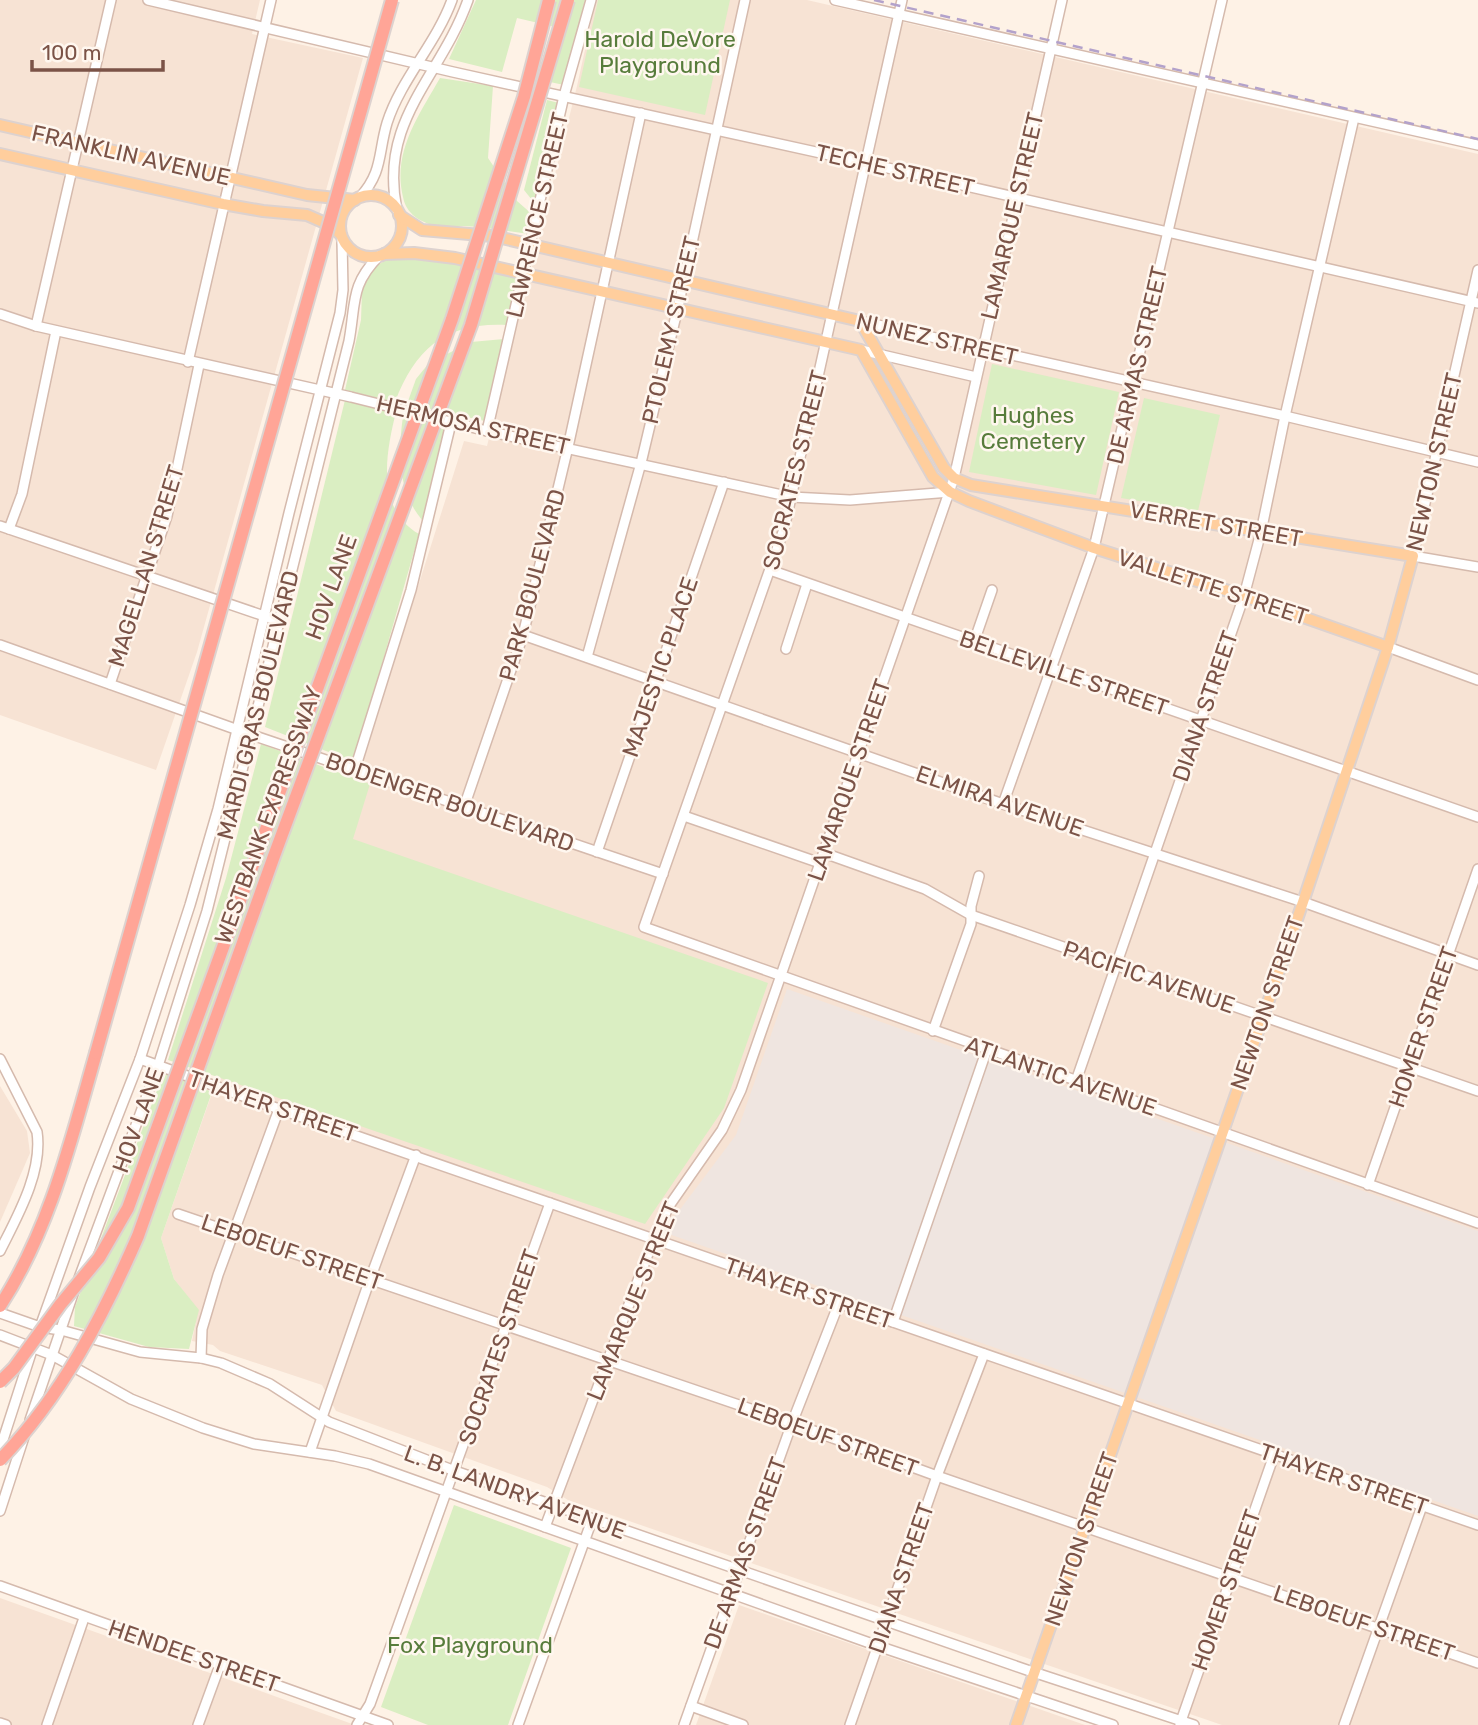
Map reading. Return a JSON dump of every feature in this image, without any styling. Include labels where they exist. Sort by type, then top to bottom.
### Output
[{"type":"highway","points":[[0,1306],[20,1275],[42,1227],[59,1180],[392,0]]},
{"type":"highway","name":"HOV LANE","points":[[0,1382],[14,1368],[60,1305],[99,1258],[128,1208],[452,319],[524,97],[549,0]]},
{"type":"highway","name":"WESTBANK EXPRESSWAY","points":[[0,1460],[44,1406],[79,1354],[111,1297],[138,1236],[274,856],[471,325],[568,0]]},
{"type":"main road","name":"FRANKLIN AVENUE","points":[[0,125],[319,197],[357,198]]},
{"type":"main road","name":"FRANKLIN AVENUE","points":[[0,154],[223,204]]},
{"type":"main road","points":[[223,204],[307,215],[332,226],[349,249],[359,255],[382,255],[393,248],[401,235],[398,212],[382,197],[371,195],[357,198],[346,207],[341,218],[342,237]]},
{"type":"main road","name":"NUNEZ STREET","points":[[398,212],[422,230],[486,235],[860,321]]},
{"type":"main road","name":"NUNEZ STREET","points":[[382,255],[414,253],[442,256],[861,350]]},
{"type":"main road","points":[[860,321],[944,468],[954,478]]},
{"type":"main road","points":[[861,350],[933,477],[950,492]]},
{"type":"main road","name":"VERRET STREET","points":[[954,478],[971,485],[1413,556]]},
{"type":"main road","name":"VALLETTE STREET","points":[[950,492],[1094,548],[1244,596],[1388,647]]},
{"type":"main road","name":"NEWTON STREET","points":[[1016,1725],[1303,902],[1388,647],[1413,556]]},
{"type":"street","points":[[36,326],[111,0]]},
{"type":"street","name":"TECHE STREET","points":[[148,0],[1475,302]]},
{"type":"street","points":[[188,362],[271,0]]},
{"type":"street","points":[[357,198],[375,178],[386,127],[397,98],[437,36],[452,0]]},
{"type":"street","points":[[398,212],[393,178],[396,148],[414,99],[452,38],[468,0]]},
{"type":"street","name":"LAWRENCE STREET","points":[[487,431],[564,96],[591,0]]},
{"type":"street","name":"PTOLEMY STREET","points":[[587,657],[641,463],[745,0]]},
{"type":"street","points":[[835,0],[1478,145]]},
{"type":"street","name":"SOCRATES STREET","points":[[644,927],[784,529],[902,0]]},
{"type":"street","name":"LAMARQUE STREET","points":[[545,1527],[654,1238],[669,1206],[722,1130],[741,1090],[950,492],[1062,0]]},
{"type":"street","name":"DE ARMAS STREET","points":[[1003,804],[1094,548],[1222,0]]},
{"type":"street","name":"PARK BOULEVARD","points":[[464,807],[523,635],[568,447],[641,113]]},
{"type":"street","name":"DIANA STREET","points":[[1076,1081],[1244,596],[1261,532],[1354,118]]},
{"type":"street","name":"MARDI GRAS BOULEVARD","points":[[0,1449],[90,1187],[140,1059],[190,905],[237,730],[340,313],[343,290],[342,237]]},
{"type":"street","name":"MARDI GRAS BOULEVARD","points":[[0,1511],[52,1355],[158,1066],[206,911],[349,341],[359,281],[382,255]]},
{"type":"street","name":"NEWTON STREET","points":[[1413,556],[1475,302],[1478,270]]},
{"type":"street","name":"HERMOSA STREET","points":[[0,314],[36,326],[199,365],[791,497],[850,500],[950,492]]},
{"type":"street","name":"NUNEZ STREET","points":[[860,321],[1478,462]]},
{"type":"street","points":[[56,331],[22,494],[5,527],[279,621]]},
{"type":"street","name":"NUNEZ STREET","points":[[861,350],[976,377]]},
{"type":"street","name":"MAGELLAN STREET","points":[[110,684],[167,516],[199,365]]},
{"type":"street","points":[[355,769],[411,590],[451,423]]},
{"type":"street","name":"MAJESTIC PLACE","points":[[597,852],[724,482]]},
{"type":"street","name":"VERRET STREET","points":[[1413,556],[1478,567]]},
{"type":"street","name":"BELLEVILLE STREET","points":[[770,570],[1478,817]]},
{"type":"street","points":[[786,649],[807,584]]},
{"type":"street","points":[[974,642],[992,590]]},
{"type":"street","name":"ELMIRA AVENUE","points":[[523,635],[1003,804],[1303,902],[1478,965]]},
{"type":"street","name":"BODENGER BOULEVARD","points":[[0,645],[237,730],[663,874]]},
{"type":"street","name":"VALLETTE STREET","points":[[1388,647],[1478,680]]},
{"type":"street","points":[[684,816],[820,863]]},
{"type":"street","name":"PACIFIC AVENUE","points":[[824,853],[925,889],[971,915],[1478,1091]]},
{"type":"street","name":"HOMER STREET","points":[[1368,1185],[1478,869]]},
{"type":"street","points":[[933,1031],[971,924],[971,906],[979,876]]},
{"type":"street","name":"ATLANTIC AVENUE","points":[[644,927],[1478,1223]]},
{"type":"street","points":[[893,1322],[987,1049]]},
{"type":"street","points":[[0,1059],[37,1132],[39,1145],[38,1158],[29,1185],[0,1251]]},
{"type":"street","name":"THAYER STREET","points":[[140,1059],[1478,1525]]},
{"type":"street","points":[[201,1358],[202,1329],[218,1275],[279,1109]]},
{"type":"street","points":[[310,1452],[416,1155]]},
{"type":"street","name":"SOCRATES STREET","points":[[357,1725],[370,1704],[550,1203]]},
{"type":"street","name":"LEBOEUF STREET","points":[[178,1214],[235,1231],[792,1423],[937,1476],[1478,1663]]},
{"type":"street","name":"DE ARMAS STREET","points":[[684,1725],[792,1423],[839,1303]]},
{"type":"street","name":"L. B. LANDRY AVENUE","points":[[0,1313],[40,1327],[61,1330],[140,1352],[201,1358],[242,1370],[270,1384],[321,1417],[373,1441],[455,1472],[887,1619],[1180,1723],[1194,1725]]},
{"type":"street","name":"L. B. LANDRY AVENUE","points":[[0,1335],[52,1355],[131,1399],[159,1411],[254,1444],[369,1464],[878,1646],[1113,1725]]},
{"type":"street","name":"DIANA STREET","points":[[850,1725],[937,1476],[984,1354]]},
{"type":"street","name":"HOMER STREET","points":[[1180,1723],[1275,1455]]},
{"type":"street","points":[[1344,1725],[1422,1506]]},
{"type":"street","points":[[518,1725],[592,1520]]},
{"type":"street","name":"HENDEE STREET","points":[[0,1586],[388,1725]]},
{"type":"street","points":[[47,1725],[85,1618]]},
{"type":"street","points":[[198,1725],[220,1665]]},
{"type":"street","points":[[691,1706],[743,1725]]},
{"type":"street","points":[[0,1723],[6,1725]]},
{"type":"shaded area","points":[[0,0],[260,0],[252,34],[363,58],[197,652],[156,770],[0,715]]},
{"type":"shaded area","points":[[596,0],[807,0],[1478,154],[1478,1725],[1222,1725],[568,1500],[547,1487],[336,1411],[322,1385],[220,1351],[213,1345],[192,1341],[198,1310],[174,1279],[161,1238],[324,775],[356,783],[464,441],[487,446]]},
{"type":"shaded area","points":[[787,989],[1478,1231],[1478,1516],[663,1232],[736,1135]]},
{"type":"shaded area","points":[[0,1086],[27,1131],[30,1153],[0,1222]]},
{"type":"shaded area","points":[[0,1598],[355,1725],[0,1725]]},
{"type":"shaded area","points":[[739,1605],[1085,1725],[696,1725]]},
{"type":"green space","points":[[476,0],[585,0],[564,85],[550,82],[564,29],[517,18],[502,72],[449,59]]},
{"type":"green space","name":"Harold DeVore Playground","points":[[598,0],[730,0],[705,115],[579,87]]},
{"type":"green space","points":[[440,78],[493,86],[488,158],[517,201],[533,215],[529,234],[464,226],[437,226],[420,220],[407,208],[401,180],[404,149],[416,120]]},
{"type":"green space","points":[[547,100],[559,103],[536,205],[524,190]]},
{"type":"green space","points":[[388,259],[448,261],[518,277],[507,325],[467,328],[436,342],[413,366],[395,402],[345,390],[361,320],[362,290],[371,269]]},
{"type":"green space","points":[[504,339],[485,421],[407,404],[416,379],[429,363],[471,342]]},
{"type":"green space","name":"Hughes Cemetery","points":[[992,364],[1119,392],[1096,495],[969,472]]},
{"type":"green space","name":"Hughes Cemetery","points":[[1144,398],[1220,415],[1198,511],[1121,498]]},
{"type":"green space","points":[[345,400],[396,412],[387,462],[390,495],[395,510],[405,523],[419,534],[354,762],[265,727]]},
{"type":"green space","points":[[403,416],[451,427],[422,520],[408,496],[401,470]]},
{"type":"green space","points":[[261,744],[370,784],[353,839],[768,983],[724,1108],[645,1224],[168,1060],[226,878]]},
{"type":"green space","points":[[164,1072],[212,1092],[161,1238],[174,1279],[199,1310],[189,1349],[149,1347],[74,1326],[75,1307]]},
{"type":"green space","name":"Fox Playground","points":[[454,1505],[571,1548],[508,1725],[428,1725],[381,1707]]},
{"type":"railway","points":[[874,0],[1478,139]]}]
